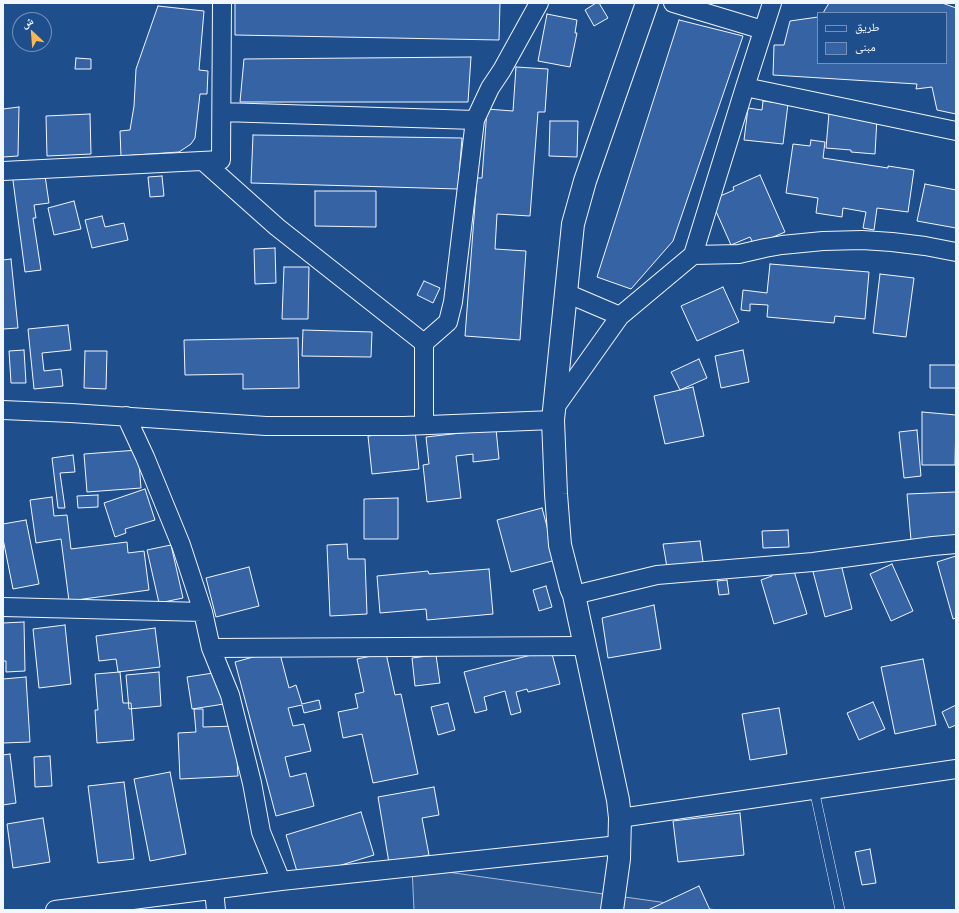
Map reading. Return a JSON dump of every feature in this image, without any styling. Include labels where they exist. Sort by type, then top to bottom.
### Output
[{"type":"main road","points":[[612,910],[619,859],[620,818],[618,800],[574,595],[560,545],[556,494],[554,415],[573,224],[583,188],[647,3]]},
{"type":"street","points":[[3,171],[221,160],[222,3]]},
{"type":"street","points":[[424,425],[424,344],[448,322],[453,302],[476,120],[490,88],[502,70],[539,3]]},
{"type":"street","points":[[673,3],[763,30]]},
{"type":"street","points":[[3,410],[126,416],[266,426],[404,426],[554,415],[620,316],[693,255],[772,3]]},
{"type":"street","points":[[745,87],[956,131]]},
{"type":"street","points":[[222,112],[476,120]]},
{"type":"street","points":[[203,161],[277,227],[424,344]]},
{"type":"street","points":[[693,255],[739,254],[782,245],[862,240],[925,246],[956,252]]},
{"type":"street","points":[[566,294],[620,316]]},
{"type":"street","points":[[126,416],[145,457],[181,545],[203,612],[211,648],[230,695],[252,783],[261,832],[281,881]]},
{"type":"street","points":[[574,595],[657,575],[814,562],[956,544]]},
{"type":"street","points":[[3,607],[203,612]]},
{"type":"street","points":[[211,648],[585,646]]},
{"type":"street","points":[[620,818],[956,769]]},
{"type":"street","points":[[55,910],[281,881],[619,845]]},
{"type":"street","points":[[214,890],[216,910]]},
{"type":"lane","points":[[814,789],[840,910]]},
{"type":"shaded area","points":[[412,867],[717,910],[414,910]]},
{"type":"building","points":[[235,3],[500,3],[499,40],[235,35]]},
{"type":"building","points":[[596,3],[599,3],[608,18],[594,26],[585,10]]},
{"type":"building","points":[[829,3],[942,3],[956,8],[956,114],[937,110],[932,87],[916,89],[917,84],[773,75],[774,45],[784,45],[790,21],[817,17],[817,64],[947,64],[947,12],[824,12]]},
{"type":"building","points":[[158,6],[204,11],[199,70],[208,71],[207,94],[200,94],[195,138],[191,144],[179,152],[121,156],[120,131],[130,130],[134,106],[136,69]]},
{"type":"building","points":[[547,14],[577,20],[575,33],[577,33],[570,67],[538,61]]},
{"type":"building","points":[[679,20],[743,36],[673,241],[631,289],[597,277]]},
{"type":"building","points":[[471,57],[468,102],[240,102],[244,59]]},
{"type":"building","points":[[76,58],[91,59],[91,69],[75,69]]},
{"type":"building","points":[[516,67],[548,69],[545,112],[538,112],[530,216],[497,214],[495,249],[526,251],[520,340],[465,336],[477,178],[482,178],[487,109],[513,111]]},
{"type":"building","points":[[763,101],[788,104],[783,144],[744,140],[748,108],[762,110]]},
{"type":"building","points":[[19,107],[18,156],[3,157],[3,109]]},
{"type":"building","points":[[829,113],[877,118],[875,154],[826,148]]},
{"type":"building","points":[[90,114],[91,154],[47,156],[46,116]]},
{"type":"building","points":[[550,121],[578,121],[577,157],[549,156]]},
{"type":"building","points":[[253,135],[462,138],[458,189],[251,183]]},
{"type":"building","points":[[811,140],[825,142],[823,158],[888,168],[888,166],[914,170],[908,212],[877,208],[874,230],[863,228],[866,212],[843,208],[842,217],[816,213],[818,198],[786,193],[793,144],[810,146]]},
{"type":"building","points":[[44,169],[49,203],[34,205],[36,218],[33,218],[41,270],[25,272],[12,173]]},
{"type":"building","points":[[760,175],[785,232],[754,245],[750,237],[731,245],[711,200],[734,190],[733,187]]},
{"type":"building","points":[[162,176],[164,196],[150,197],[148,177]]},
{"type":"building","points":[[925,184],[956,190],[956,228],[917,221]]},
{"type":"building","points":[[315,191],[376,191],[376,227],[315,226]]},
{"type":"building","points":[[74,201],[81,229],[54,235],[48,208]]},
{"type":"building","points":[[102,216],[105,227],[124,223],[128,240],[92,248],[85,220]]},
{"type":"building","points":[[275,248],[276,283],[255,284],[254,249]]},
{"type":"building","points":[[11,259],[18,328],[3,329],[3,260]]},
{"type":"building","points":[[770,264],[869,272],[865,319],[835,316],[834,323],[767,317],[768,305],[750,304],[750,311],[741,310],[743,290],[767,293]]},
{"type":"building","points":[[284,267],[309,267],[308,319],[282,319]]},
{"type":"building","points":[[880,274],[914,278],[906,337],[873,333]]},
{"type":"building","points":[[424,281],[440,288],[433,303],[417,295]]},
{"type":"building","points":[[723,287],[739,322],[697,341],[681,306]]},
{"type":"building","points":[[68,325],[71,350],[42,353],[44,371],[61,369],[63,386],[34,389],[28,329]]},
{"type":"building","points":[[303,330],[372,332],[371,357],[302,356]]},
{"type":"building","points":[[298,338],[299,388],[243,389],[243,374],[185,375],[184,340]]},
{"type":"building","points":[[24,350],[26,383],[11,383],[9,351]]},
{"type":"building","points":[[743,350],[749,382],[721,388],[715,356]]},
{"type":"building","points":[[85,351],[107,351],[106,389],[84,388]]},
{"type":"building","points":[[699,359],[707,378],[680,390],[671,372]]},
{"type":"building","points":[[930,365],[956,365],[956,388],[930,388]]},
{"type":"building","points":[[693,387],[704,436],[665,444],[654,396]]},
{"type":"building","points":[[922,412],[956,415],[955,465],[922,465]]},
{"type":"building","points":[[496,429],[499,459],[473,462],[473,454],[456,456],[461,498],[427,502],[423,465],[429,464],[426,437]]},
{"type":"building","points":[[415,430],[419,469],[372,474],[368,436]]},
{"type":"building","points":[[917,430],[921,476],[904,478],[899,432]]},
{"type":"building","points":[[138,450],[141,488],[87,492],[84,454]]},
{"type":"building","points":[[73,455],[75,472],[60,473],[65,508],[58,508],[52,458]]},
{"type":"building","points":[[145,489],[155,520],[125,529],[126,533],[115,537],[104,503]]},
{"type":"building","points":[[956,492],[956,539],[911,540],[907,494]]},
{"type":"building","points":[[98,495],[98,507],[78,508],[77,496]]},
{"type":"building","points":[[52,497],[54,516],[67,515],[71,549],[127,542],[128,553],[144,551],[149,590],[69,601],[61,539],[36,543],[30,500]]},
{"type":"building","points":[[398,498],[398,539],[364,539],[364,499]]},
{"type":"building","points":[[542,508],[556,560],[511,572],[497,520]]},
{"type":"building","points":[[26,520],[39,584],[13,589],[3,539],[3,524]]},
{"type":"building","points":[[788,530],[789,547],[763,548],[762,531]]},
{"type":"building","points":[[700,541],[704,568],[668,573],[663,544]]},
{"type":"building","points":[[347,544],[348,559],[365,559],[367,614],[330,616],[327,545]]},
{"type":"building","points":[[171,545],[183,598],[159,603],[147,550]]},
{"type":"building","points":[[956,556],[956,618],[953,619],[937,562]]},
{"type":"building","points":[[840,560],[852,609],[825,617],[812,568]]},
{"type":"building","points":[[791,561],[807,614],[774,624],[761,580],[772,576],[770,568]]},
{"type":"building","points":[[892,564],[913,611],[891,621],[870,574]]},
{"type":"building","points":[[249,567],[259,606],[216,617],[206,578]]},
{"type":"building","points":[[489,569],[493,614],[427,620],[426,609],[380,613],[377,576],[428,571],[429,574]]},
{"type":"building","points":[[727,580],[729,594],[719,595],[717,581]]},
{"type":"building","points":[[546,586],[552,607],[539,611],[533,590]]},
{"type":"building","points":[[654,605],[661,649],[608,658],[602,618]]},
{"type":"building","points":[[24,622],[25,671],[6,672],[6,661],[3,661],[3,623]]},
{"type":"building","points":[[65,625],[71,684],[39,688],[33,629]]},
{"type":"building","points":[[155,628],[160,667],[118,672],[116,659],[99,661],[96,636]]},
{"type":"building","points":[[279,650],[289,688],[296,685],[302,704],[319,700],[321,709],[304,713],[302,705],[288,708],[293,726],[304,724],[311,751],[285,757],[290,777],[306,773],[314,806],[276,816],[235,662]]},
{"type":"building","points":[[551,650],[560,684],[528,692],[527,689],[516,692],[521,712],[511,715],[505,691],[484,697],[487,710],[475,713],[464,672]]},
{"type":"building","points":[[386,653],[395,695],[401,694],[418,774],[373,783],[362,734],[343,738],[338,712],[358,708],[355,694],[364,692],[357,659]]},
{"type":"building","points":[[436,655],[440,683],[415,686],[412,658]]},
{"type":"building","points":[[923,659],[936,725],[895,734],[881,667]]},
{"type":"building","points":[[120,672],[123,703],[131,703],[134,740],[97,743],[95,710],[98,710],[95,674]]},
{"type":"building","points":[[159,672],[161,706],[129,709],[126,675]]},
{"type":"building","points":[[220,672],[224,704],[192,709],[187,677]]},
{"type":"building","points":[[26,677],[30,742],[3,743],[3,679]]},
{"type":"building","points":[[873,702],[885,729],[859,740],[847,713]]},
{"type":"building","points":[[448,703],[455,730],[438,735],[431,707]]},
{"type":"building","points":[[956,705],[956,725],[949,728],[942,712]]},
{"type":"building","points":[[779,708],[787,754],[750,760],[742,714]]},
{"type":"building","points":[[194,709],[203,709],[203,727],[235,726],[238,776],[180,779],[178,733],[196,732]]},
{"type":"building","points":[[10,754],[16,803],[3,805],[3,755]]},
{"type":"building","points":[[50,756],[52,786],[35,787],[34,757]]},
{"type":"building","points":[[170,772],[186,854],[150,861],[134,779]]},
{"type":"building","points":[[124,782],[134,859],[98,863],[88,786]]},
{"type":"building","points":[[434,787],[439,815],[422,818],[429,855],[389,863],[378,797]]},
{"type":"building","points":[[361,812],[374,855],[299,878],[286,835]]},
{"type":"building","points":[[740,813],[744,855],[678,862],[673,821]]},
{"type":"building","points":[[43,818],[50,862],[13,868],[7,824]]},
{"type":"building","points":[[870,849],[876,883],[862,885],[855,852]]},
{"type":"building","points":[[699,886],[710,910],[648,910]]}]
